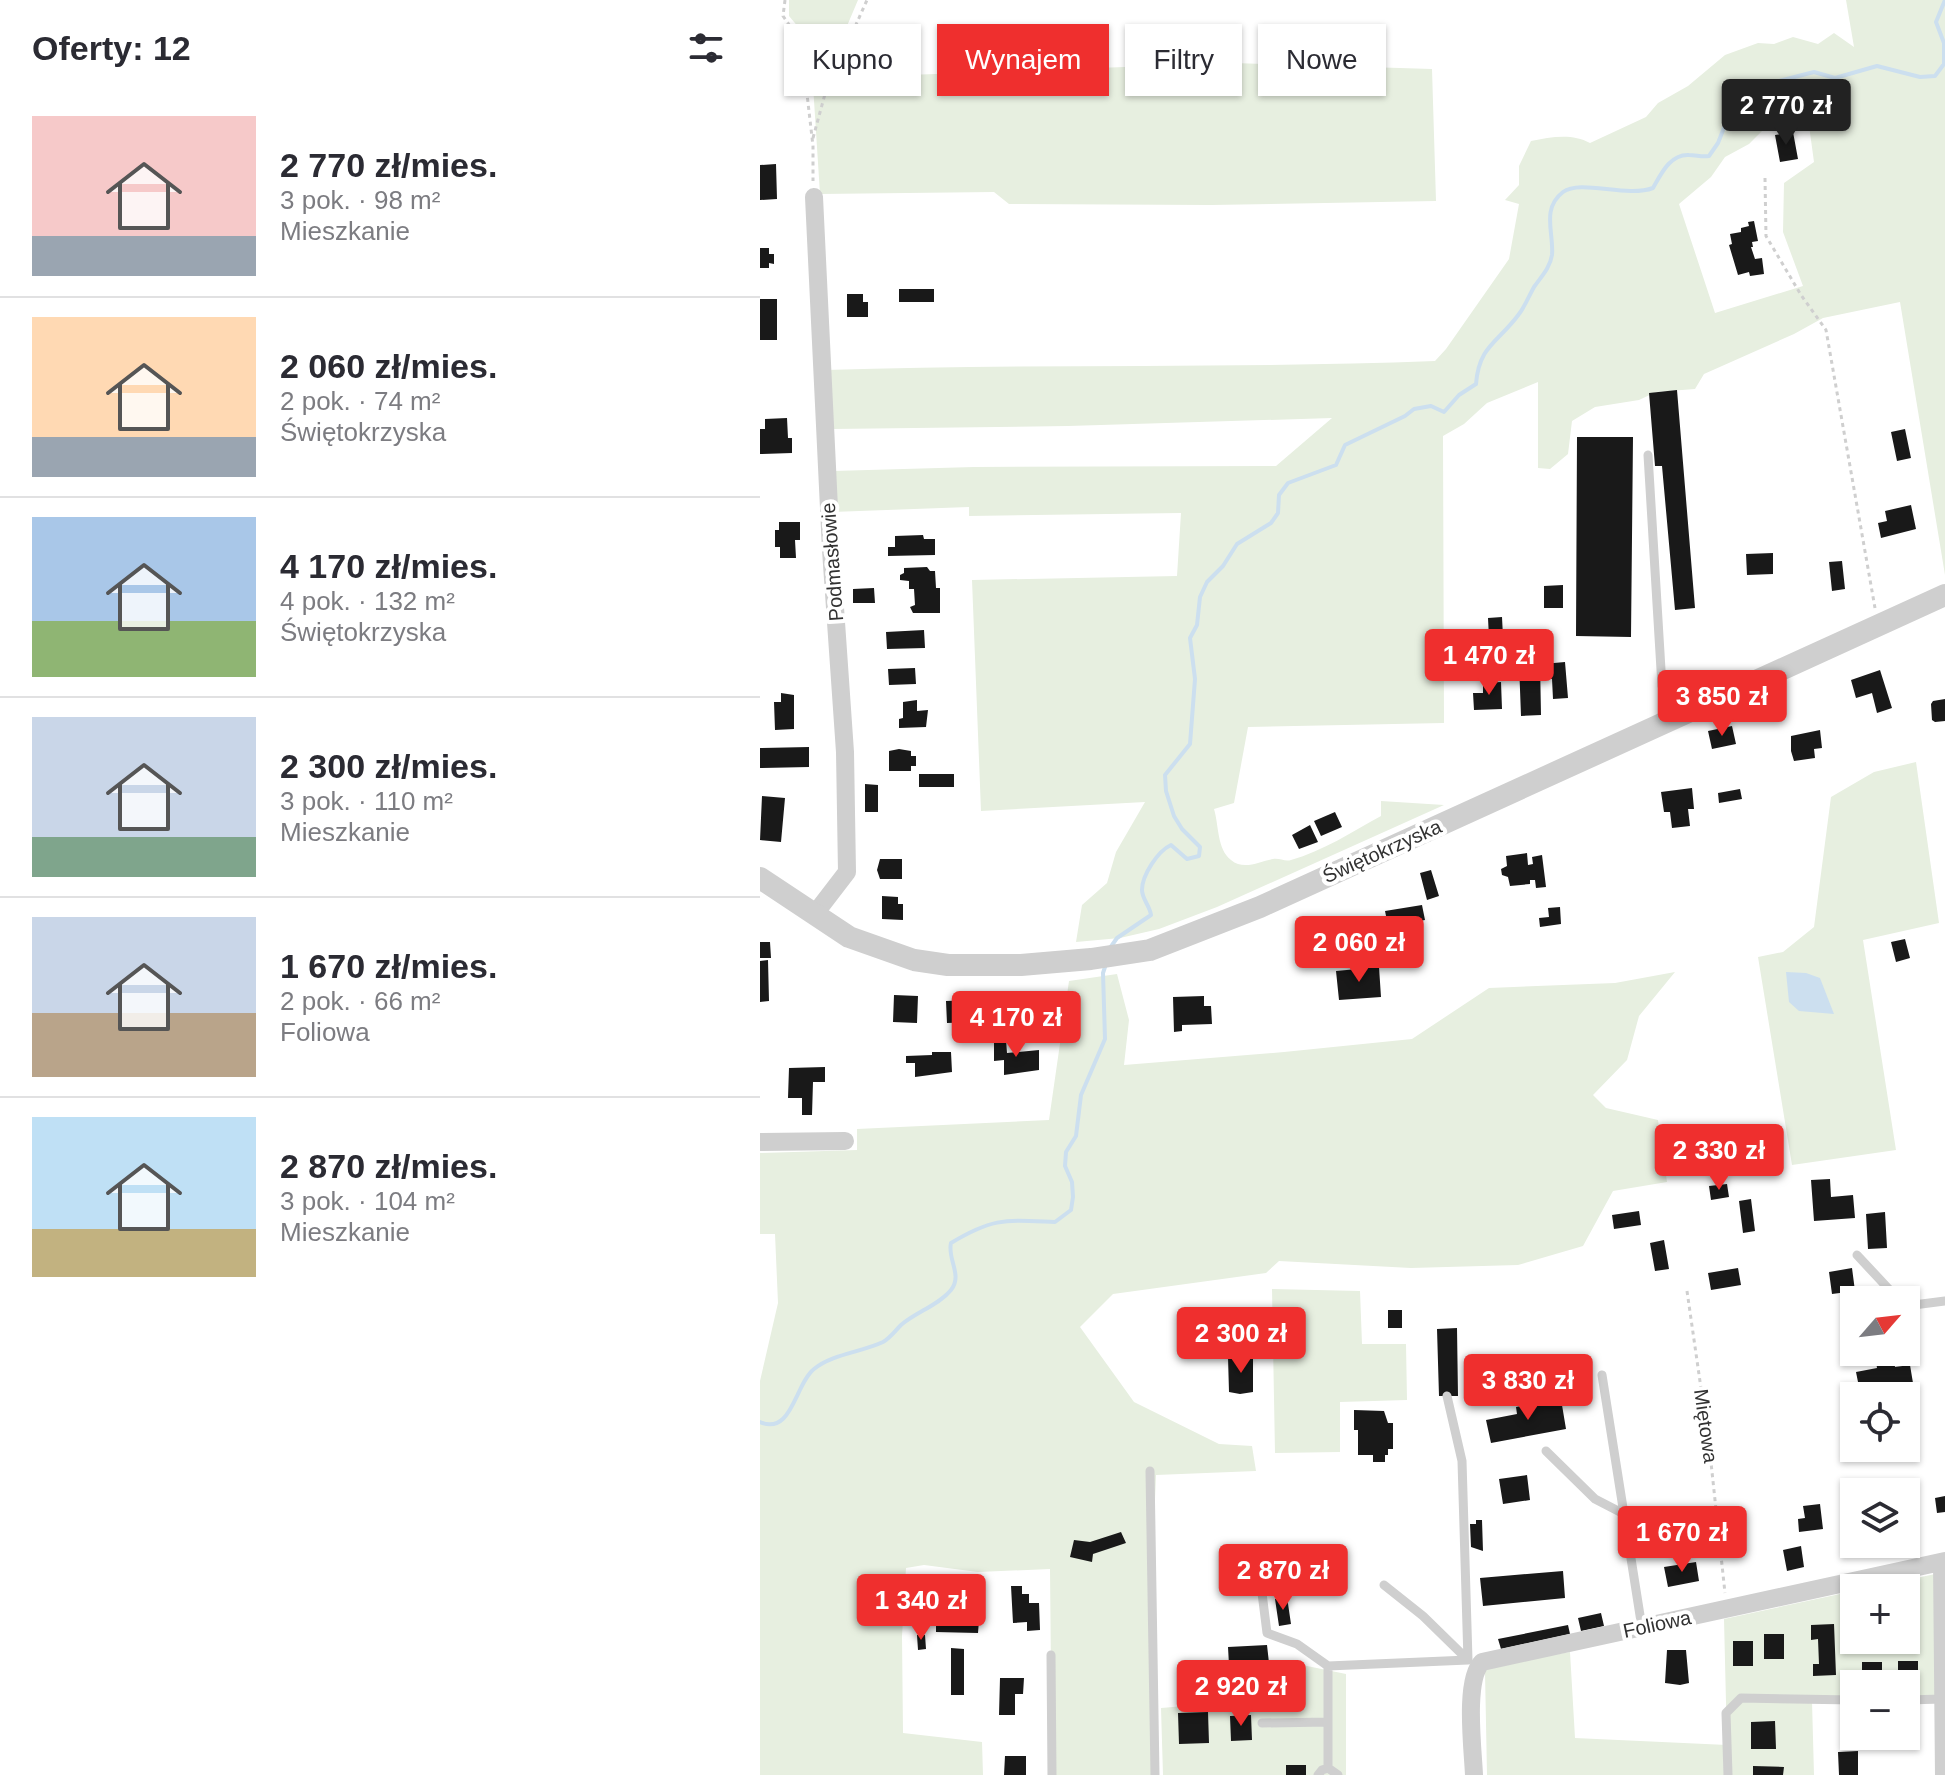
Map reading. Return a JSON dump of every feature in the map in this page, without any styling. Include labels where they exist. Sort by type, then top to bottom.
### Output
[{"type":"street","name":"Podmasłowie","points":[[814,197],[831,550],[845,752],[847,872],[814,915]]},
{"type":"street","name":"Świętokrzyska","points":[[760,878],[849,937],[914,960],[962,965],[1021,965],[1150,950],[1260,907],[1945,595]]},
{"type":"street","points":[[760,1142],[845,1141]]},
{"type":"street","points":[[1944,1562],[1944,1775]]},
{"type":"street","name":"Foliowa","points":[[1472,1664],[1944,1562]]},
{"type":"street","points":[[1472,1664],[1474,1775]]},
{"type":"lane","points":[[1648,455],[1662,686],[1676,717]]},
{"type":"lane","points":[[1857,1255],[1886,1286]]},
{"type":"lane","points":[[1920,1304],[1945,1301]]},
{"type":"lane","points":[[1602,1375],[1642,1628]]},
{"type":"lane","points":[[1447,1396],[1462,1461],[1472,1664]]},
{"type":"lane","points":[[1546,1451],[1595,1499],[1624,1514]]},
{"type":"lane","points":[[1150,1471],[1155,1775]]},
{"type":"lane","points":[[1261,1585],[1267,1633],[1297,1644],[1328,1666],[1472,1664]]},
{"type":"lane","points":[[1384,1585],[1423,1616],[1472,1664]]},
{"type":"lane","points":[[1051,1655],[1052,1775]]},
{"type":"lane","points":[[1328,1666],[1328,1768]]},
{"type":"lane","points":[[1728,1775],[1726,1713],[1741,1698],[1840,1700]]},
{"type":"lane","points":[[1920,1700],[1943,1699]]},
{"type":"lane","points":[[1262,1723],[1327,1722]]},
{"type":"lane","points":[[1318,1775],[1328,1768]]},
{"type":"lane","points":[[1328,1768],[1338,1775]]},
{"type":"path","points":[[785,0],[783,16],[801,42],[812,142],[814,197]]},
{"type":"path","points":[[812,142],[825,94],[867,0]]},
{"type":"path","points":[[1765,178],[1766,236],[1826,330],[1878,626]]},
{"type":"path","name":"Miętowa","points":[[1687,1291],[1711,1459],[1726,1609]]},
{"type":"green space","points":[[789,0],[858,0],[848,24],[796,24],[789,16]]},
{"type":"green space","points":[[1846,0],[1945,0],[1945,575],[1900,302],[1823,318],[1704,374],[1695,389],[1656,392],[1639,400],[1595,407],[1572,421],[1568,454],[1550,469],[1538,468],[1538,382],[1487,403],[1464,424],[1443,436],[1444,723],[1248,727],[1234,803],[1214,809],[1223,850],[1231,860],[1247,865],[1273,859],[1287,861],[1326,846],[1381,816],[1381,801],[1444,805],[1217,907],[1159,929],[1120,938],[1076,942],[1082,905],[1107,883],[1116,852],[1145,802],[981,811],[972,580],[1177,576],[1181,513],[969,516],[969,507],[832,512],[825,370],[1435,361],[1509,259],[1519,204],[1505,200],[1519,185],[1519,166],[1531,141],[1569,137],[1590,143],[1646,117],[1658,103],[1688,86],[1725,55],[1758,43],[1774,44],[1793,37],[1818,44],[1834,33],[1854,47]],"holes":[[[1808,118],[1814,162],[1784,183],[1783,232],[1803,286],[1715,313],[1679,204],[1711,177],[1725,157],[1749,144],[1763,130]],[[1332,418],[1276,466],[974,467],[833,471],[832,429]]]},
{"type":"green space","points":[[1242,63],[1258,64],[1258,96],[1386,96],[1386,68],[1432,69],[1436,201],[1211,205],[1009,204],[994,192],[820,194],[814,96],[921,96],[921,74],[937,74],[937,96],[1109,96],[1109,68],[1125,67],[1125,96],[1242,96]]},
{"type":"green space","points":[[1916,762],[1939,923],[1863,940],[1896,1150],[1792,1165],[1758,957],[1783,952],[1814,927],[1831,797],[1874,772]]},
{"type":"green space","points":[[1675,972],[1639,1016],[1627,1060],[1593,1095],[1606,1108],[1658,1120],[1667,1182],[1613,1191],[1583,1246],[1518,1265],[1411,1268],[1279,1261],[1266,1273],[1113,1294],[1080,1327],[1134,1402],[1219,1444],[1252,1446],[1256,1471],[1156,1475],[1152,1572],[1155,1775],[1052,1775],[1050,1569],[978,1572],[924,1565],[906,1568],[902,1636],[903,1733],[982,1742],[983,1775],[760,1775],[760,1381],[778,1303],[775,1234],[760,1234],[760,1153],[857,1150],[857,1129],[1049,1120],[1069,981],[1117,974],[1129,1020],[1124,1065],[1412,1039],[1489,988],[1615,983]]},
{"type":"green space","points":[[1272,1289],[1360,1291],[1362,1344],[1406,1344],[1407,1400],[1340,1402],[1340,1452],[1275,1453]]},
{"type":"green space","points":[[1945,1572],[1935,1700],[1920,1700],[1920,1670],[1840,1670],[1840,1700],[1812,1701],[1814,1775],[1487,1775],[1485,1672],[1490,1666],[1570,1652],[1575,1738],[1727,1745],[1724,1619],[1840,1594],[1840,1654],[1920,1654],[1920,1577]]},
{"type":"green space","points":[[1307,1666],[1346,1674],[1346,1775],[1163,1775],[1161,1708],[1221,1703],[1223,1673]]},
{"type":"water","points":[[1786,972],[1806,973],[1820,978],[1834,1014],[1799,1011],[1789,1002]]},
{"type":"building","points":[[1793,132],[1798,159],[1780,162],[1775,135]]},
{"type":"building","points":[[776,164],[777,199],[760,200],[760,165]]},
{"type":"building","points":[[1754,221],[1758,241],[1752,242],[1751,247],[1755,259],[1762,258],[1764,274],[1750,276],[1749,272],[1738,275],[1729,245],[1732,244],[1730,234],[1741,232],[1741,228],[1749,226],[1748,222]]},
{"type":"building","points":[[760,248],[769,248],[769,254],[774,254],[774,264],[769,263],[769,268],[760,268]]},
{"type":"building","points":[[899,289],[934,289],[934,302],[899,302]]},
{"type":"building","points":[[847,294],[863,294],[863,302],[868,302],[868,317],[847,317]]},
{"type":"building","points":[[760,299],[777,299],[777,340],[760,340]]},
{"type":"building","points":[[1677,390],[1695,608],[1675,610],[1662,466],[1655,466],[1649,393]]},
{"type":"building","points":[[787,418],[792,453],[760,454],[760,429],[765,429],[765,419]]},
{"type":"building","points":[[1905,429],[1911,458],[1897,461],[1891,432]]},
{"type":"building","points":[[1577,437],[1633,437],[1631,637],[1576,636]]},
{"type":"building","points":[[1911,505],[1916,529],[1881,538],[1878,523],[1887,521],[1885,511]]},
{"type":"building","points":[[779,522],[800,522],[800,540],[795,540],[796,558],[780,558],[780,547],[775,547],[775,530],[779,530]]},
{"type":"building","points":[[923,535],[924,539],[935,539],[935,555],[888,556],[888,547],[895,547],[895,536]]},
{"type":"building","points":[[1773,553],[1773,574],[1747,575],[1746,554]]},
{"type":"building","points":[[1842,561],[1845,589],[1832,591],[1829,562]]},
{"type":"building","points":[[927,567],[935,571],[936,588],[940,588],[940,613],[913,613],[910,607],[915,605],[914,589],[909,589],[909,581],[900,580],[900,575],[904,573],[904,568]]},
{"type":"building","points":[[1563,585],[1563,608],[1544,608],[1544,586]]},
{"type":"building","points":[[874,588],[875,603],[853,603],[853,589]]},
{"type":"building","points":[[1502,617],[1503,637],[1489,638],[1488,618]]},
{"type":"building","points":[[924,630],[925,648],[887,649],[886,632]]},
{"type":"building","points":[[1540,662],[1541,715],[1521,716],[1519,663]]},
{"type":"building","points":[[1565,662],[1568,698],[1553,699],[1552,679],[1545,679],[1543,664]]},
{"type":"building","points":[[915,668],[916,684],[889,685],[888,669]]},
{"type":"building","points":[[1880,670],[1892,708],[1877,713],[1872,693],[1856,698],[1851,680]]},
{"type":"building","points":[[1501,682],[1502,709],[1474,710],[1473,693],[1483,693],[1483,683]]},
{"type":"building","points":[[781,693],[794,695],[794,729],[775,730],[774,702],[781,702]]},
{"type":"building","points":[[1945,699],[1945,721],[1935,722],[1932,720],[1931,704]]},
{"type":"building","points":[[917,700],[917,711],[928,710],[926,727],[899,728],[899,719],[903,718],[903,702]]},
{"type":"building","points":[[1732,726],[1736,744],[1712,749],[1708,731]]},
{"type":"building","points":[[1820,730],[1822,748],[1814,749],[1815,758],[1794,761],[1791,736]]},
{"type":"building","points":[[809,747],[809,767],[760,768],[760,748]]},
{"type":"building","points":[[889,751],[911,751],[911,756],[916,756],[916,766],[911,766],[911,771],[889,771]]},
{"type":"building","points":[[919,774],[954,774],[954,787],[919,787]]},
{"type":"building","points":[[865,784],[878,785],[878,812],[865,812]]},
{"type":"building","points":[[1692,788],[1694,809],[1688,809],[1690,826],[1672,828],[1670,812],[1664,812],[1661,792]]},
{"type":"building","points":[[1740,789],[1742,799],[1719,803],[1718,793]]},
{"type":"building","points":[[762,796],[785,798],[781,842],[760,840]]},
{"type":"building","points":[[1335,812],[1342,827],[1321,836],[1314,821]]},
{"type":"building","points":[[1310,825],[1318,842],[1299,849],[1292,835]]},
{"type":"building","points":[[1527,853],[1528,865],[1533,864],[1532,857],[1542,855],[1546,887],[1536,888],[1535,880],[1530,880],[1530,884],[1510,886],[1508,877],[1502,875],[1501,869],[1507,866],[1506,856]]},
{"type":"building","points":[[880,859],[902,859],[902,879],[880,879],[877,870]]},
{"type":"building","points":[[1431,870],[1439,896],[1427,900],[1420,873]]},
{"type":"building","points":[[882,896],[898,897],[898,904],[903,904],[903,920],[882,919]]},
{"type":"building","points":[[1422,905],[1425,920],[1411,923],[1414,935],[1391,940],[1385,911]]},
{"type":"building","points":[[1560,907],[1561,924],[1540,927],[1539,918],[1549,917],[1548,908]]},
{"type":"building","points":[[1905,939],[1910,958],[1896,962],[1891,942]]},
{"type":"building","points":[[760,942],[770,942],[771,958],[760,958]]},
{"type":"building","points":[[768,960],[769,1001],[760,1002],[760,961]]},
{"type":"building","points":[[1379,967],[1381,997],[1339,1000],[1336,971]]},
{"type":"building","points":[[894,995],[918,996],[917,1023],[893,1022]]},
{"type":"building","points":[[1204,996],[1204,1006],[1211,1006],[1212,1024],[1182,1025],[1182,1031],[1174,1032],[1173,997]]},
{"type":"building","points":[[973,1000],[974,1022],[947,1023],[946,1001]]},
{"type":"building","points":[[994,1040],[1006,1040],[1007,1053],[1039,1050],[1039,1070],[1004,1075],[1004,1060],[994,1061]]},
{"type":"building","points":[[932,1052],[951,1052],[952,1072],[915,1077],[915,1063],[906,1063],[906,1056],[932,1055]]},
{"type":"building","points":[[825,1067],[825,1082],[813,1082],[812,1115],[802,1115],[802,1098],[788,1098],[789,1068]]},
{"type":"building","points":[[1830,1179],[1831,1197],[1853,1195],[1855,1218],[1814,1221],[1811,1180]]},
{"type":"building","points":[[1727,1184],[1729,1197],[1711,1200],[1709,1186]]},
{"type":"building","points":[[1751,1199],[1755,1231],[1743,1233],[1739,1201]]},
{"type":"building","points":[[1639,1211],[1641,1225],[1614,1229],[1612,1215]]},
{"type":"building","points":[[1885,1212],[1887,1248],[1868,1249],[1866,1214]]},
{"type":"building","points":[[1664,1240],[1669,1269],[1655,1271],[1650,1243]]},
{"type":"building","points":[[1738,1268],[1741,1285],[1711,1290],[1708,1273]]},
{"type":"building","points":[[1852,1268],[1854,1286],[1840,1286],[1840,1293],[1832,1294],[1829,1272]]},
{"type":"building","points":[[1388,1310],[1402,1310],[1402,1328],[1388,1328]]},
{"type":"building","points":[[1221,1324],[1239,1324],[1239,1340],[1221,1340]]},
{"type":"building","points":[[1457,1328],[1458,1396],[1439,1396],[1437,1329]]},
{"type":"building","points":[[1228,1357],[1253,1357],[1253,1392],[1229,1392]]},
{"type":"building","points":[[1910,1366],[1913,1382],[1858,1382],[1856,1372]]},
{"type":"building","points":[[1561,1399],[1566,1429],[1491,1443],[1486,1420],[1517,1414],[1516,1407]]},
{"type":"building","points":[[1354,1410],[1384,1411],[1388,1423],[1393,1423],[1393,1449],[1388,1449],[1385,1462],[1373,1462],[1373,1455],[1358,1455]]},
{"type":"building","points":[[1527,1475],[1530,1500],[1503,1504],[1499,1479]]},
{"type":"building","points":[[1945,1496],[1945,1512],[1937,1513],[1935,1498]]},
{"type":"building","points":[[1820,1504],[1823,1529],[1799,1532],[1798,1519],[1805,1518],[1803,1506]]},
{"type":"building","points":[[1476,1520],[1482,1520],[1483,1551],[1471,1547],[1470,1524],[1476,1524]]},
{"type":"building","points":[[1121,1532],[1126,1543],[1093,1554],[1092,1562],[1070,1557],[1074,1540],[1090,1542]]},
{"type":"building","points":[[1801,1546],[1804,1567],[1787,1571],[1783,1550]]},
{"type":"building","points":[[1248,1558],[1249,1567],[1274,1564],[1276,1577],[1225,1583],[1223,1561]]},
{"type":"building","points":[[1696,1562],[1699,1581],[1668,1587],[1664,1567]]},
{"type":"building","points":[[1563,1571],[1565,1598],[1483,1606],[1480,1578]]},
{"type":"building","points":[[1011,1586],[1022,1586],[1022,1594],[1029,1594],[1029,1603],[1039,1603],[1040,1630],[1027,1631],[1027,1622],[1013,1623]]},
{"type":"building","points":[[1287,1597],[1291,1624],[1279,1626],[1275,1599]]},
{"type":"building","points":[[1601,1613],[1604,1626],[1581,1631],[1578,1618]]},
{"type":"building","points":[[936,1617],[979,1620],[978,1633],[936,1632]]},
{"type":"building","points":[[1834,1624],[1836,1675],[1813,1676],[1813,1664],[1819,1664],[1818,1639],[1811,1640],[1811,1625]]},
{"type":"building","points":[[1568,1625],[1570,1634],[1501,1649],[1498,1639]]},
{"type":"building","points":[[1764,1634],[1784,1634],[1784,1659],[1764,1659]]},
{"type":"building","points":[[917,1635],[925,1635],[926,1649],[918,1650]]},
{"type":"building","points":[[1733,1641],[1753,1641],[1753,1666],[1733,1666]]},
{"type":"building","points":[[1267,1645],[1269,1663],[1229,1665],[1228,1647]]},
{"type":"building","points":[[951,1648],[964,1649],[964,1695],[951,1695]]},
{"type":"building","points":[[1667,1650],[1686,1650],[1689,1683],[1665,1683]]},
{"type":"building","points":[[1898,1661],[1918,1661],[1918,1670],[1898,1670]]},
{"type":"building","points":[[1862,1662],[1882,1662],[1882,1670],[1862,1670]]},
{"type":"building","points":[[1000,1678],[1024,1678],[1023,1694],[1015,1694],[1015,1715],[999,1715]]},
{"type":"building","points":[[1208,1712],[1209,1743],[1179,1744],[1178,1713]]},
{"type":"building","points":[[1251,1715],[1252,1740],[1231,1741],[1230,1716]]},
{"type":"building","points":[[1775,1721],[1776,1749],[1751,1749],[1751,1722]]},
{"type":"building","points":[[1858,1751],[1858,1775],[1839,1775],[1838,1752]]},
{"type":"building","points":[[1005,1756],[1026,1756],[1026,1775],[1004,1775]]},
{"type":"building","points":[[1286,1765],[1306,1765],[1306,1775],[1286,1775]]},
{"type":"building","points":[[1753,1766],[1784,1767],[1783,1775],[1753,1775]]},
{"type":"waterway","points":[[1110,948],[1117,938],[1151,915],[1142,893],[1143,884],[1161,852],[1171,845],[1187,859],[1199,856],[1200,847],[1174,816],[1166,791],[1165,775],[1190,744],[1195,679],[1190,638],[1197,625],[1200,597],[1207,582],[1223,566],[1237,544],[1271,523],[1278,513],[1279,495],[1288,483],[1336,465],[1345,445],[1414,409],[1431,406],[1444,412],[1459,395],[1476,384],[1486,352],[1519,314],[1549,264],[1552,255],[1550,214],[1556,199],[1563,192],[1581,187],[1630,191],[1653,188],[1676,158],[1709,156],[1734,112],[1743,108],[1759,117],[1764,114],[1766,89],[1779,81],[1814,72],[1835,78],[1877,66],[1920,77],[1935,76],[1944,64],[1944,43],[1936,22],[1945,0]]},
{"type":"waterway","points":[[760,1422],[779,1422],[792,1406],[808,1376],[821,1364],[883,1342],[907,1320],[946,1295],[956,1279],[951,1243],[990,1224],[1055,1222],[1071,1210],[1072,1182],[1065,1166],[1066,1152],[1076,1136],[1081,1095],[1105,1039],[1103,973],[1106,964]]}]
